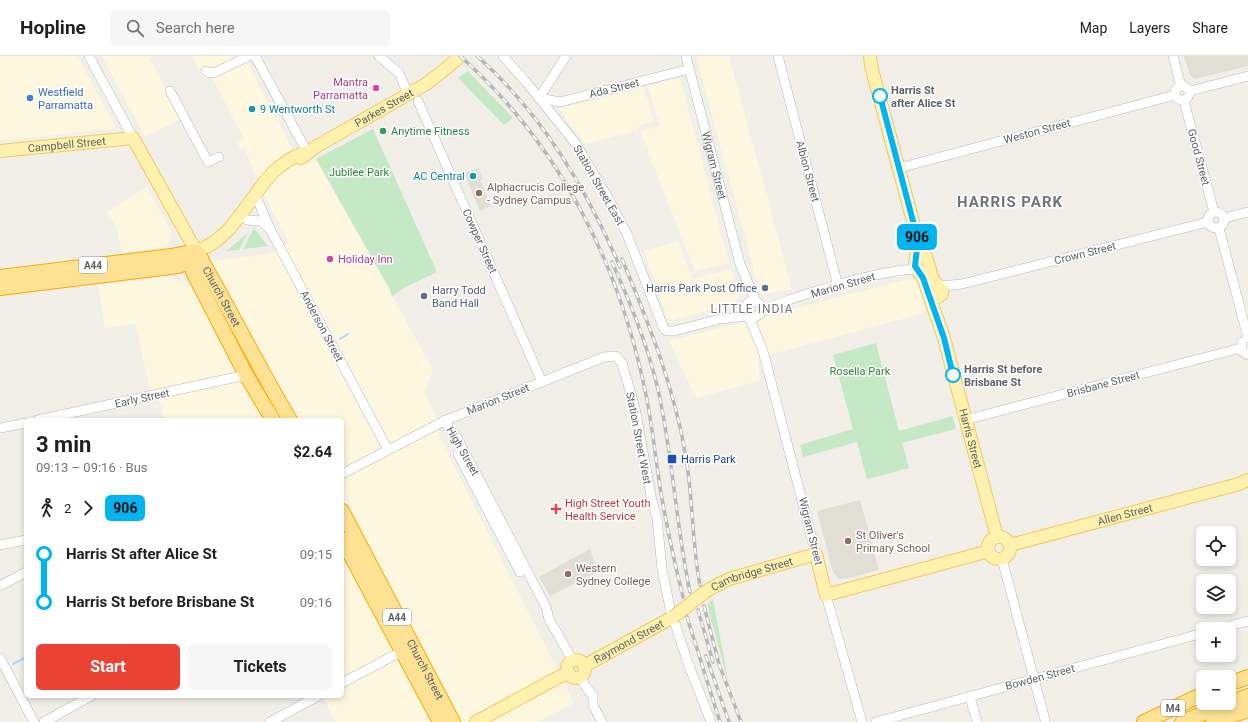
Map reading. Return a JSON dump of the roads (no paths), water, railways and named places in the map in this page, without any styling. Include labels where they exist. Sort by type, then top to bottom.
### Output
[{"type":"highway","name":"A44","points":[[0,277],[190,258]]},
{"type":"highway","name":"A44","points":[[0,288],[190,258]]},
{"type":"highway","name":"Church Street","points":[[190,258],[194,274],[246,375],[272,418]]},
{"type":"highway","name":"Church Street","points":[[190,258],[289,418]]},
{"type":"highway","name":"Church Street","points":[[344,515],[407,648],[440,722]]},
{"type":"highway","name":"Church Street","points":[[346,555],[453,722]]},
{"type":"highway","points":[[1236,681],[1248,677]]},
{"type":"highway","name":"M4","points":[[1236,700],[1248,696]]},
{"type":"highway","name":"M4","points":[[1144,722],[1196,697]]},
{"type":"highway","name":"M4","points":[[1182,722],[1212,710]]},
{"type":"highway","points":[[1213,722],[1248,710]]},
{"type":"main road","points":[[870,56],[871,66],[918,240],[919,263],[933,280],[937,294]]},
{"type":"main road","name":"Parkes Street","points":[[190,258],[224,234],[273,172],[293,156],[307,152],[413,98],[457,59]]},
{"type":"main road","name":"Campbell Street","points":[[0,151],[133,138]]},
{"type":"main road","name":"Church Street","points":[[133,138],[152,173],[156,191],[178,230],[190,258]]},
{"type":"main road","name":"Parkes Street","points":[[190,258],[223,244],[247,220],[258,201],[277,179],[307,152]]},
{"type":"main road","name":"Harris Street","points":[[937,294],[944,338],[997,538]]},
{"type":"main road","name":"Allen Street","points":[[1010,545],[1245,482]]},
{"type":"main road","points":[[997,538],[1007,540],[1010,545],[1008,555],[1002,559],[994,558],[989,551],[990,543],[997,538]]},
{"type":"main road","points":[[826,595],[989,551]]},
{"type":"main road","name":"Cambridge Street","points":[[673,616],[721,582],[816,554]]},
{"type":"main road","name":"Wigram Street","points":[[816,554],[826,595]]},
{"type":"main road","name":"Raymond Street","points":[[476,722],[673,616]]},
{"type":"street","name":"Church Street","points":[[89,56],[133,138]]},
{"type":"street","points":[[237,56],[206,71],[211,73],[216,72],[248,56],[255,56],[307,152]]},
{"type":"street","name":"Cowper Street","points":[[379,56],[399,73],[413,98],[542,382]]},
{"type":"street","name":"Station Street East","points":[[503,56],[576,144],[607,196],[627,234],[661,324],[666,331],[674,331],[747,311]]},
{"type":"street","points":[[539,98],[566,56]]},
{"type":"street","name":"Wigram Street","points":[[686,56],[743,274],[747,311],[760,340],[816,554]]},
{"type":"street","name":"Albion Street","points":[[778,56],[838,286]]},
{"type":"street","points":[[1173,56],[1181,86]]},
{"type":"street","name":"Ada Street","points":[[539,98],[560,102],[689,69]]},
{"type":"street","points":[[1190,91],[1248,76]]},
{"type":"street","points":[[1181,86],[1190,91]]},
{"type":"street","points":[[1181,86],[1176,90],[1175,95],[1178,99],[1184,101],[1190,96],[1190,91]]},
{"type":"street","points":[[170,91],[208,162],[219,157]]},
{"type":"street","name":"Weston Street","points":[[899,168],[1175,95]]},
{"type":"street","name":"Good Street","points":[[1184,101],[1214,212]]},
{"type":"street","name":"Anderson Street","points":[[258,201],[270,229],[388,450]]},
{"type":"street","points":[[1214,212],[1219,213],[1224,218],[1224,223],[1219,228],[1213,228],[1208,222],[1209,216],[1214,212]]},
{"type":"street","points":[[1224,218],[1248,212]]},
{"type":"street","points":[[247,220],[261,221],[270,229]]},
{"type":"street","name":"Crown Street","points":[[937,294],[962,284],[1208,222]]},
{"type":"street","points":[[1219,228],[1248,338],[1243,342],[1241,348],[1244,353],[1248,355]]},
{"type":"street","name":"Marion Street","points":[[758,308],[770,307],[788,300],[919,263]]},
{"type":"street","name":"Wigram Street","points":[[743,274],[758,308],[760,340]]},
{"type":"street","points":[[751,301],[758,308],[754,317],[747,311],[751,301]]},
{"type":"street","name":"Brisbane Street","points":[[965,420],[1241,348]]},
{"type":"street","name":"Marion Street","points":[[344,473],[444,421],[604,357],[616,356]]},
{"type":"street","name":"Station Street West","points":[[616,356],[622,363],[633,400],[652,501],[657,518],[662,569],[673,616],[711,722]]},
{"type":"street","name":"Early Street","points":[[47,418],[246,375]]},
{"type":"street","name":"High Street","points":[[444,421],[452,441],[540,609],[550,619],[576,669],[588,690],[593,695],[593,705],[602,722]]},
{"type":"street","points":[[0,428],[24,423]]},
{"type":"street","points":[[0,545],[24,540]]},
{"type":"street","points":[[1002,559],[1045,720]]},
{"type":"street","points":[[0,586],[24,573]]},
{"type":"street","name":"Wigram Street","points":[[826,595],[862,722]]},
{"type":"street","points":[[1236,624],[1248,621]]},
{"type":"street","name":"Bowden Street","points":[[876,722],[1196,635]]},
{"type":"street","points":[[344,682],[407,648]]},
{"type":"street","points":[[0,658],[34,722]]},
{"type":"street","points":[[970,697],[977,722]]},
{"type":"street","points":[[44,722],[87,698]]},
{"type":"street","points":[[270,722],[314,698]]},
{"type":"waterway","points":[[340,339],[348,334]]},
{"type":"waterway","points":[[13,664],[24,658]]},
{"type":"railway","points":[[460,56],[496,91],[528,128],[556,168],[581,210],[602,254],[620,300],[635,347],[653,434],[664,511],[683,597]]},
{"type":"railway","points":[[477,56],[522,102],[542,127],[577,181],[607,238],[620,267]]},
{"type":"railway","points":[[622,259],[660,357],[681,432],[690,490],[695,553],[700,585]]},
{"type":"railway","points":[[612,262],[639,326],[655,377],[664,418],[681,542],[690,592]]},
{"type":"railway","points":[[704,606],[719,664],[741,722]]},
{"type":"railway","points":[[698,610],[713,662]]},
{"type":"railway","points":[[687,617],[720,722]]},
{"type":"railway","points":[[706,656],[729,722]]},
{"type":"place","name":"Mantra Parramatta","points":[[376,88]]},
{"type":"place","name":"Harris St after Alice St","points":[[880,96]]},
{"type":"place","name":"Westfield Parramatta","points":[[30,98]]},
{"type":"place","name":"9 Wentworth St","points":[[252,109]]},
{"type":"place","name":"Anytime Fitness","points":[[383,131]]},
{"type":"place","name":"AC Central","points":[[473,176]]},
{"type":"place","name":"Alphacrucis College - Sydney Campus","points":[[479,193]]},
{"type":"place","name":"Holiday Inn","points":[[330,259]]},
{"type":"place","name":"Harris Park Post Office","points":[[765,288]]},
{"type":"place","name":"Harry Todd Band Hall","points":[[424,296]]},
{"type":"place","name":"Harris St before Brisbane St","points":[[953,375]]},
{"type":"place","name":"Harris Park","points":[[672,459]]},
{"type":"place","name":"High Street Youth Health Service","points":[[556,509]]},
{"type":"place","name":"St Oliver's Primary School","points":[[848,541]]},
{"type":"place","name":"Western Sydney College","points":[[568,574]]},
{"type":"district","name":"HARRIS PARK","points":[[1010,202]]},
{"type":"district","name":"LITTLE INDIA","points":[[752,309]]},
{"type":"park label","name":"Jubilee Park","points":[[359,172]]},
{"type":"park label","name":"Rosella Park","points":[[860,371]]}]
